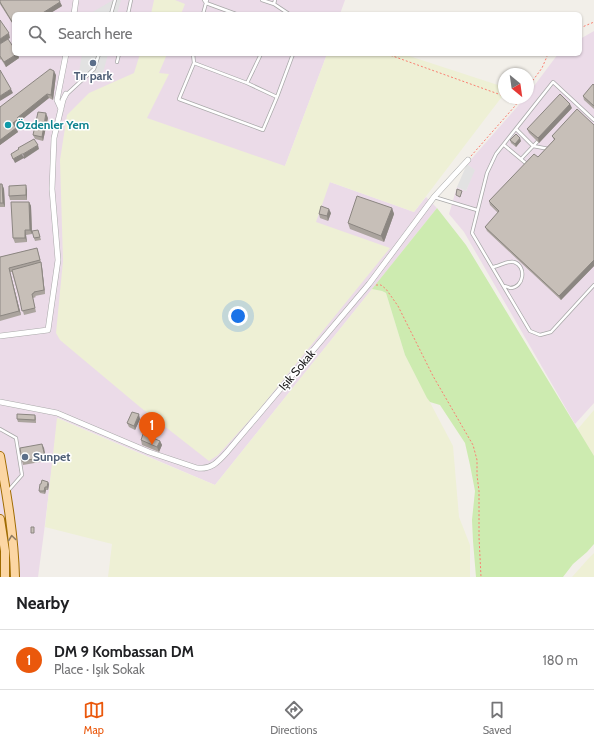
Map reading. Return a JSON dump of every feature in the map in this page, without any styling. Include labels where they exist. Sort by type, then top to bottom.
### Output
[{"type":"main road","points":[[0,456],[14,553],[15,577]]},
{"type":"main road","points":[[0,519],[5,551],[4,574]]},
{"type":"street","points":[[74,12],[76,0]]},
{"type":"street","points":[[61,109],[57,100],[66,56]]},
{"type":"street","points":[[0,336],[48,330],[58,260],[52,190],[54,138],[63,100],[66,94]]},
{"type":"street","name":"Işık Sokak","points":[[0,402],[57,412],[149,452],[197,468],[204,469],[212,466],[227,452],[369,284],[434,197],[468,160]]},
{"type":"lane","points":[[112,12],[115,0]]},
{"type":"lane","points":[[128,12],[131,0]]},
{"type":"lane","points":[[262,0],[274,4],[286,12]]},
{"type":"lane","points":[[274,4],[275,0]]},
{"type":"lane","points":[[203,12],[205,1],[231,12]]},
{"type":"lane","points":[[66,94],[94,69],[98,56]]},
{"type":"lane","points":[[117,62],[118,56]]},
{"type":"lane","points":[[193,56],[194,63],[179,98],[263,130],[292,56]]},
{"type":"lane","points":[[247,83],[260,56]]},
{"type":"lane","points":[[194,63],[247,83],[277,97]]},
{"type":"lane","points":[[594,120],[553,82],[496,154],[487,173],[472,233],[530,331],[540,335],[551,332],[594,285]]},
{"type":"lane","points":[[516,130],[533,146],[551,149]]},
{"type":"lane","points":[[521,159],[538,141]]},
{"type":"lane","points":[[504,145],[528,165]]},
{"type":"lane","points":[[434,197],[477,210]]},
{"type":"lane","points":[[492,267],[514,262],[521,268],[522,277],[518,285],[510,288],[503,286]]},
{"type":"lane","points":[[0,429],[16,438],[22,475],[6,493]]},
{"type":"path","points":[[582,27],[594,22]]},
{"type":"path","points":[[393,56],[498,94]]},
{"type":"path","points":[[534,79],[542,68],[547,56]]},
{"type":"path","points":[[468,160],[516,104]]},
{"type":"path","points":[[369,284],[381,285],[386,289],[398,306],[433,376],[473,445],[477,460],[479,491],[481,577]]},
{"type":"shaded area","points":[[0,0],[345,0],[341,12],[12,12],[12,56],[326,56],[285,166],[414,212],[426,197],[437,208],[215,485],[58,418],[38,577],[0,577]]},
{"type":"shaded area","points":[[113,0],[121,0],[118,12],[93,12]]},
{"type":"shaded area","points":[[594,31],[594,403],[575,424],[464,232],[449,214],[457,187],[466,191],[474,170],[467,164],[520,104],[534,104],[534,86],[556,56],[582,56],[582,38]]},
{"type":"shaded area","name":"Tır park","points":[[82,56],[107,56],[102,77],[79,72]]},
{"type":"shaded area","points":[[467,164],[475,170],[466,191],[457,187]]},
{"type":"green space","points":[[154,0],[175,0],[185,4],[182,12],[151,12]]},
{"type":"green space","points":[[139,56],[166,56],[159,73],[169,74],[147,118],[285,166],[326,56],[409,56],[498,85],[498,102],[414,212],[330,182],[316,222],[390,248],[257,412],[218,455],[209,461],[140,407],[60,340],[56,333],[63,261],[60,160],[67,115],[89,93],[134,73]]},
{"type":"green space","points":[[437,208],[466,245],[594,456],[594,544],[573,564],[563,577],[476,577],[472,520],[475,491],[465,443],[440,405],[430,402],[427,398],[405,355],[386,293],[372,289]]},
{"type":"green space","points":[[372,289],[386,293],[405,355],[453,446],[459,517],[470,545],[470,577],[108,577],[112,544],[45,527],[57,418],[215,485]]},
{"type":"green space","points":[[594,410],[594,457],[577,430]]},
{"type":"green space","points":[[594,553],[594,577],[572,577],[589,558]]},
{"type":"building","points":[[0,0],[59,0],[60,2],[44,12],[12,12],[12,22]]},
{"type":"building","points":[[0,20],[9,33],[0,39]]},
{"type":"building","points":[[8,39],[12,45],[12,56],[14,56],[4,62],[0,56],[0,44]]},
{"type":"building","points":[[50,69],[54,71],[51,95],[47,94],[17,118],[18,119],[13,123],[16,128],[0,140],[0,107]]},
{"type":"building","points":[[0,70],[11,89],[0,96]]},
{"type":"building","points":[[593,84],[594,85],[594,106],[583,96]]},
{"type":"building","points":[[560,94],[570,104],[538,138],[527,129]]},
{"type":"building","points":[[577,109],[594,125],[594,260],[559,296],[485,227],[499,211],[489,201],[534,154],[538,157],[555,139],[552,136]]},
{"type":"building","points":[[38,112],[46,113],[42,137],[33,135]]},
{"type":"building","points":[[516,134],[520,138],[515,144],[510,140]]},
{"type":"building","points":[[34,139],[38,145],[13,159],[11,154],[19,149],[18,148]]},
{"type":"building","points":[[0,184],[2,184],[3,203],[0,203]]},
{"type":"building","points":[[26,185],[26,195],[9,196],[9,186]]},
{"type":"building","points":[[457,189],[462,191],[460,197],[456,195]]},
{"type":"building","points":[[357,196],[392,208],[381,236],[348,223]]},
{"type":"building","points":[[11,202],[29,202],[30,230],[25,230],[25,238],[13,238]]},
{"type":"building","points":[[321,206],[329,209],[327,216],[319,214]]},
{"type":"building","points":[[38,230],[40,237],[34,238],[32,231]]},
{"type":"building","points":[[37,248],[40,260],[9,268],[19,311],[0,316],[0,257]]},
{"type":"building","points":[[41,262],[44,290],[34,292],[32,294],[35,308],[22,311],[12,270]]},
{"type":"building","points":[[132,412],[139,414],[134,426],[127,423]]},
{"type":"building","points":[[17,414],[35,415],[35,420],[17,419]]},
{"type":"building","points":[[143,434],[160,441],[157,447],[141,440]]},
{"type":"building","points":[[42,444],[45,457],[22,461],[20,448]]},
{"type":"building","points":[[42,480],[48,482],[47,487],[45,487],[44,491],[39,491],[40,484]]},
{"type":"building","points":[[31,527],[34,527],[34,533],[31,533]]},
{"type":"place","name":"Tır park","points":[[93,63]]},
{"type":"place","name":"Özdenler Yem","points":[[8,125]]},
{"type":"place","name":"DM 9 Kombassan DM","points":[[152,445]]},
{"type":"place","name":"Sunpet","points":[[25,457]]}]
